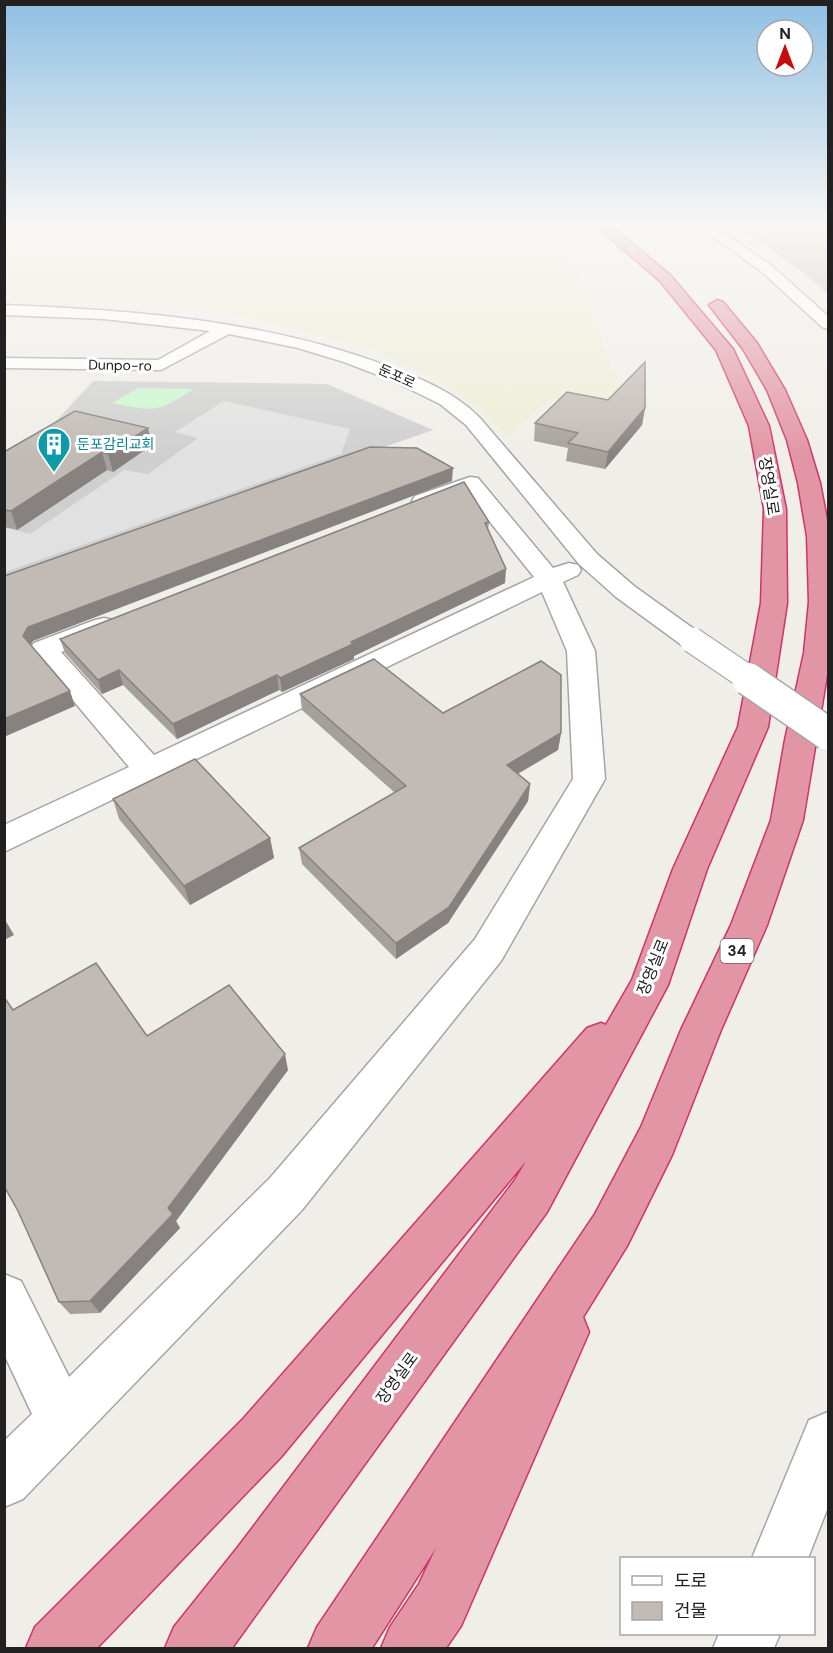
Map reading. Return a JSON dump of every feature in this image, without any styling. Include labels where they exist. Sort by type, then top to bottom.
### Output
[{"type":"highway","name":"장영실로","points":[[195,1648],[266,1557],[531,1196],[649,985],[690,869],[753,727],[774,603],[775,509],[773,498],[759,426],[724,349],[673,303]]},
{"type":"highway","name":"34","points":[[338,1648],[611,1230],[657,1140],[700,1030],[749,925],[787,820],[800,740],[818,653],[822,602],[819,536],[809,483],[797,440],[776,390],[751,347],[714,303]]},
{"type":"highway","points":[[56,1648],[262,1438],[649,985]]},
{"type":"highway","points":[[411,1648],[440,1605],[611,1230]]},
{"type":"street","points":[[805,303],[828,324]]},
{"type":"street","name":"둔포로","points":[[4,310],[90,313],[226,329],[305,345],[370,364],[438,396],[461,410],[489,440],[588,559],[625,592],[828,734]]},
{"type":"street","name":"Dunpo-ro","points":[[4,363],[161,365],[226,329]]},
{"type":"street","points":[[4,1480],[286,1194],[488,950],[589,779],[581,651],[550,581],[470,483],[404,508]]},
{"type":"street","points":[[4,840],[550,581],[588,559]]},
{"type":"street","points":[[131,615],[44,649],[150,771]]},
{"type":"street","points":[[4,1298],[63,1422]]},
{"type":"street","points":[[780,1557],[828,1439]]},
{"type":"shaded area","points":[[154,303],[588,303],[629,414],[552,398],[507,436],[483,411],[434,378],[371,349],[237,315]]},
{"type":"shaded area","points":[[93,381],[327,384],[433,430],[5,579],[4,456],[48,430]]},
{"type":"shaded area","points":[[224,401],[350,429],[341,454],[5,572],[5,527],[30,534],[124,470],[148,474],[198,438],[175,432]]},
{"type":"green space","points":[[138,388],[194,389],[171,403],[155,408],[138,408],[112,403]]},
{"type":"building","points":[[645,362],[645,408],[608,452],[568,443],[578,433],[535,423],[567,392],[608,400]]},
{"type":"building","points":[[75,411],[148,428],[108,454],[102,452],[11,511],[4,510],[4,452]]},
{"type":"building","points":[[370,447],[417,448],[453,468],[28,627],[23,636],[70,691],[4,719],[4,576]]},
{"type":"building","points":[[464,482],[489,522],[485,523],[506,569],[280,678],[277,675],[173,724],[119,670],[98,680],[60,639]]},
{"type":"building","points":[[374,659],[443,713],[541,661],[561,675],[561,733],[507,765],[530,784],[449,907],[396,943],[299,848],[406,786],[300,694]]},
{"type":"building","points":[[195,759],[270,838],[184,886],[113,799]]},
{"type":"building","points":[[96,963],[147,1036],[229,985],[285,1054],[168,1208],[173,1214],[90,1301],[59,1302],[18,1211],[4,1186],[4,997],[13,1010]]},
{"type":"place","name":"둔포감리교회","points":[[54,473]]}]
